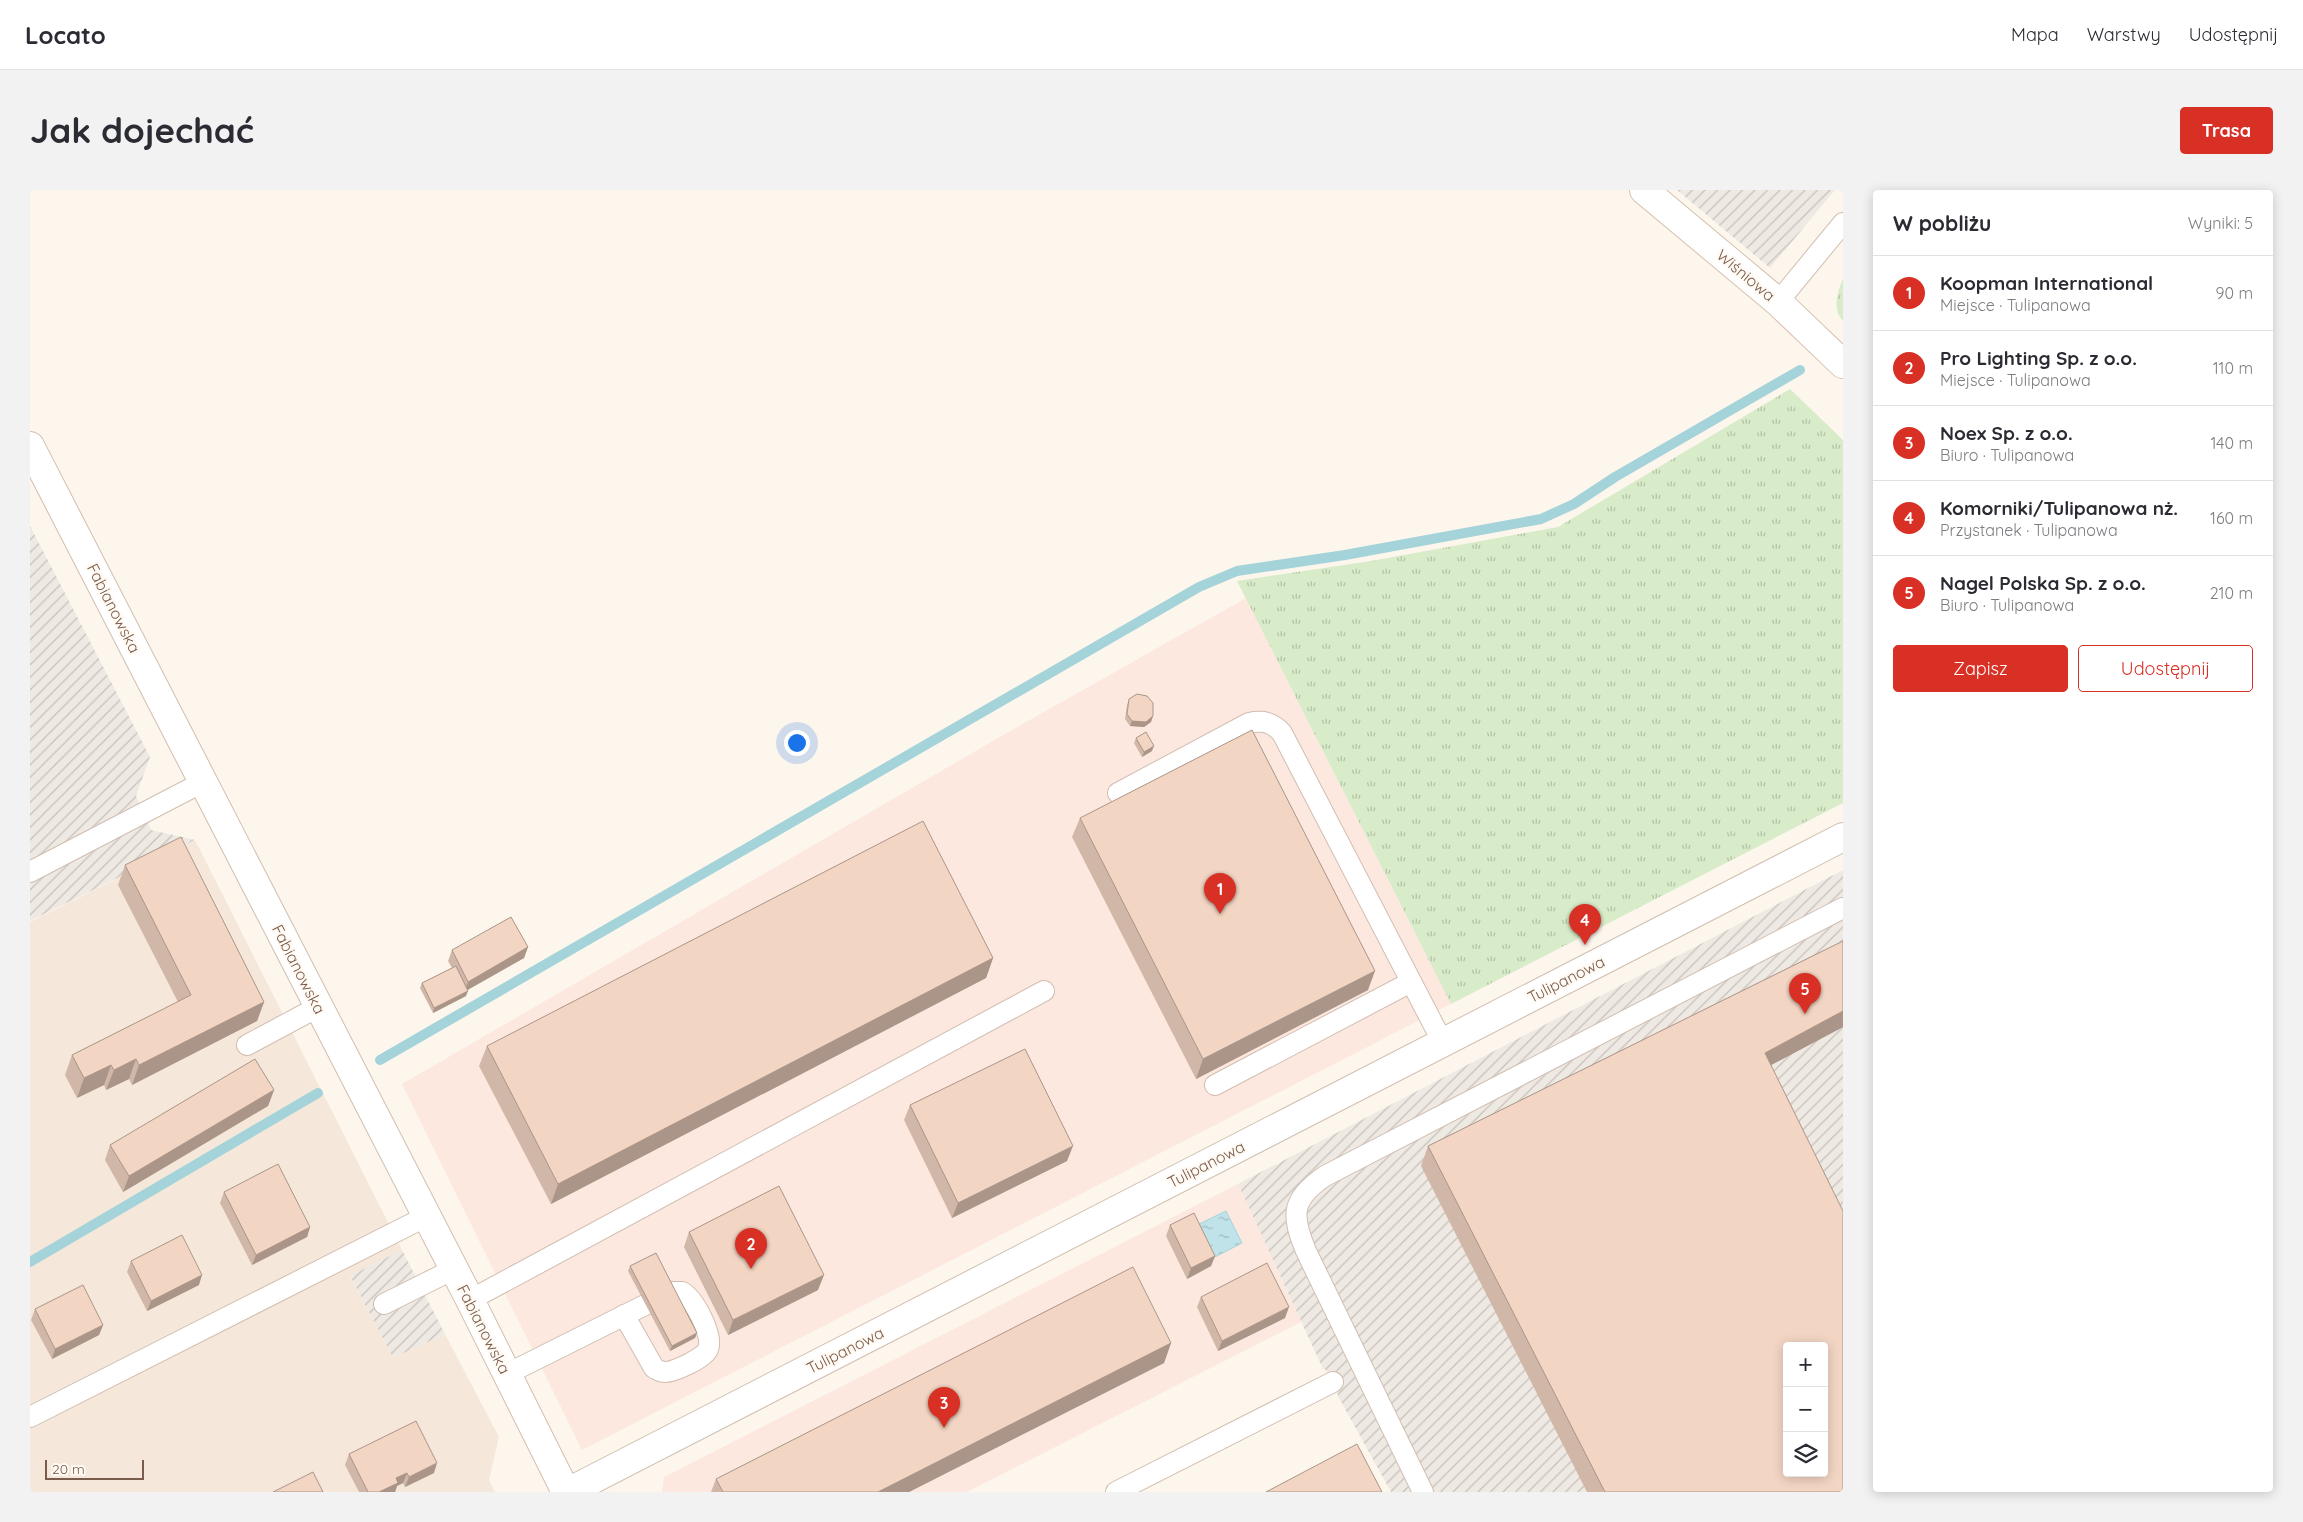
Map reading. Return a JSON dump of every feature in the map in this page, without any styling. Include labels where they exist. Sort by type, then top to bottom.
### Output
[{"type":"street","name":"Wiśniowa","points":[[1644,190],[1778,302],[1843,364]]},
{"type":"street","name":"Fabianowska","points":[[30,446],[508,1374],[558,1489]]},
{"type":"street","name":"Tulipanowa","points":[[558,1489],[1443,1042],[1843,837]]},
{"type":"lane","points":[[1778,302],[1843,223]]},
{"type":"lane","points":[[1118,793],[1249,723],[1268,722],[1276,726],[1282,733],[1443,1042]]},
{"type":"lane","points":[[30,872],[203,782]]},
{"type":"lane","points":[[1423,1492],[1306,1251],[1295,1218],[1298,1201],[1309,1187],[1325,1176],[1843,908]]},
{"type":"lane","points":[[1215,1085],[1411,982]]},
{"type":"lane","points":[[470,1300],[1044,990]]},
{"type":"lane","points":[[247,1045],[318,1007]]},
{"type":"lane","points":[[30,1417],[427,1216]]},
{"type":"lane","points":[[384,1304],[454,1269]]},
{"type":"lane","points":[[624,1315],[654,1368],[660,1372],[673,1370],[707,1352],[710,1340],[691,1299],[682,1292],[672,1292]]},
{"type":"lane","points":[[508,1374],[645,1304]]},
{"type":"lane","points":[[1116,1492],[1333,1382]]},
{"type":"shaded area","points":[[1677,190],[1835,190],[1770,268]]},
{"type":"shaded area","points":[[30,526],[150,757],[136,796],[151,830],[195,840],[30,921]]},
{"type":"shaded area","points":[[1246,598],[1451,1004],[582,1450],[402,1084],[998,738]]},
{"type":"shaded area","points":[[195,840],[402,1250],[350,1277],[393,1358],[445,1334],[499,1437],[489,1480],[495,1492],[30,1492],[30,922]]},
{"type":"shaded area","points":[[1843,870],[1843,1492],[1391,1492],[1339,1398],[1333,1382],[1325,1369],[1323,1369],[1238,1184]]},
{"type":"shaded area","points":[[1238,1184],[1301,1322],[967,1492],[662,1492],[664,1477]]},
{"type":"shaded area","points":[[402,1250],[445,1334],[393,1358],[350,1276]]},
{"type":"green space","points":[[1843,279],[1843,321],[1838,312],[1837,295]]},
{"type":"green space","points":[[1790,389],[1843,440],[1843,803],[1451,1004],[1237,581],[1371,561],[1558,527]]},
{"type":"water","points":[[1226,1211],[1242,1243],[1211,1259],[1195,1226]]},
{"type":"building","points":[[1137,694],[1147,696],[1153,703],[1153,716],[1146,722],[1132,721],[1127,714],[1129,699]]},
{"type":"building","points":[[1252,730],[1375,971],[1203,1059],[1080,818]]},
{"type":"building","points":[[1146,732],[1154,746],[1144,752],[1136,738]]},
{"type":"building","points":[[923,821],[993,958],[558,1184],[487,1046]]},
{"type":"building","points":[[181,837],[264,1002],[139,1065],[136,1059],[114,1070],[111,1065],[84,1078],[72,1055],[191,995],[125,865]]},
{"type":"building","points":[[511,917],[528,947],[468,982],[452,950]]},
{"type":"building","points":[[1843,941],[1843,1011],[1765,1053],[1843,1211],[1843,1492],[1605,1492],[1428,1146]]},
{"type":"building","points":[[456,966],[468,991],[434,1008],[422,983]]},
{"type":"building","points":[[1025,1049],[1073,1146],[958,1203],[910,1105]]},
{"type":"building","points":[[255,1059],[274,1090],[129,1176],[110,1145]]},
{"type":"building","points":[[278,1164],[310,1227],[256,1255],[224,1192]]},
{"type":"building","points":[[779,1186],[824,1275],[733,1320],[689,1232]]},
{"type":"building","points":[[1194,1213],[1215,1256],[1191,1268],[1170,1225]]},
{"type":"building","points":[[182,1235],[202,1275],[151,1301],[131,1261]]},
{"type":"building","points":[[656,1253],[697,1333],[672,1346],[630,1266]]},
{"type":"building","points":[[1267,1263],[1289,1307],[1222,1341],[1201,1297]]},
{"type":"building","points":[[1133,1267],[1171,1343],[878,1492],[723,1492],[716,1479]]},
{"type":"building","points":[[83,1285],[103,1325],[55,1349],[35,1309]]},
{"type":"building","points":[[416,1421],[437,1463],[409,1477],[407,1473],[396,1478],[398,1483],[379,1492],[368,1492],[349,1454]]},
{"type":"building","points":[[1357,1444],[1382,1492],[1266,1492]]},
{"type":"building","points":[[313,1472],[323,1492],[273,1492]]},
{"type":"waterway","points":[[380,1060],[1199,587],[1237,571],[1345,555],[1541,519],[1574,504],[1615,477],[1800,370]]},
{"type":"waterway","points":[[30,1262],[318,1093]]},
{"type":"place","name":"Koopman International","points":[[1220,914]]},
{"type":"place","name":"Komorniki/Tulipanowa nż.","points":[[1585,945]]},
{"type":"place","name":"Nagel Polska Sp. z o.o.","points":[[1805,1014]]},
{"type":"place","name":"Pro Lighting Sp. z o.o.","points":[[751,1269]]},
{"type":"place","name":"Noex Sp. z o.o.","points":[[944,1428]]}]
